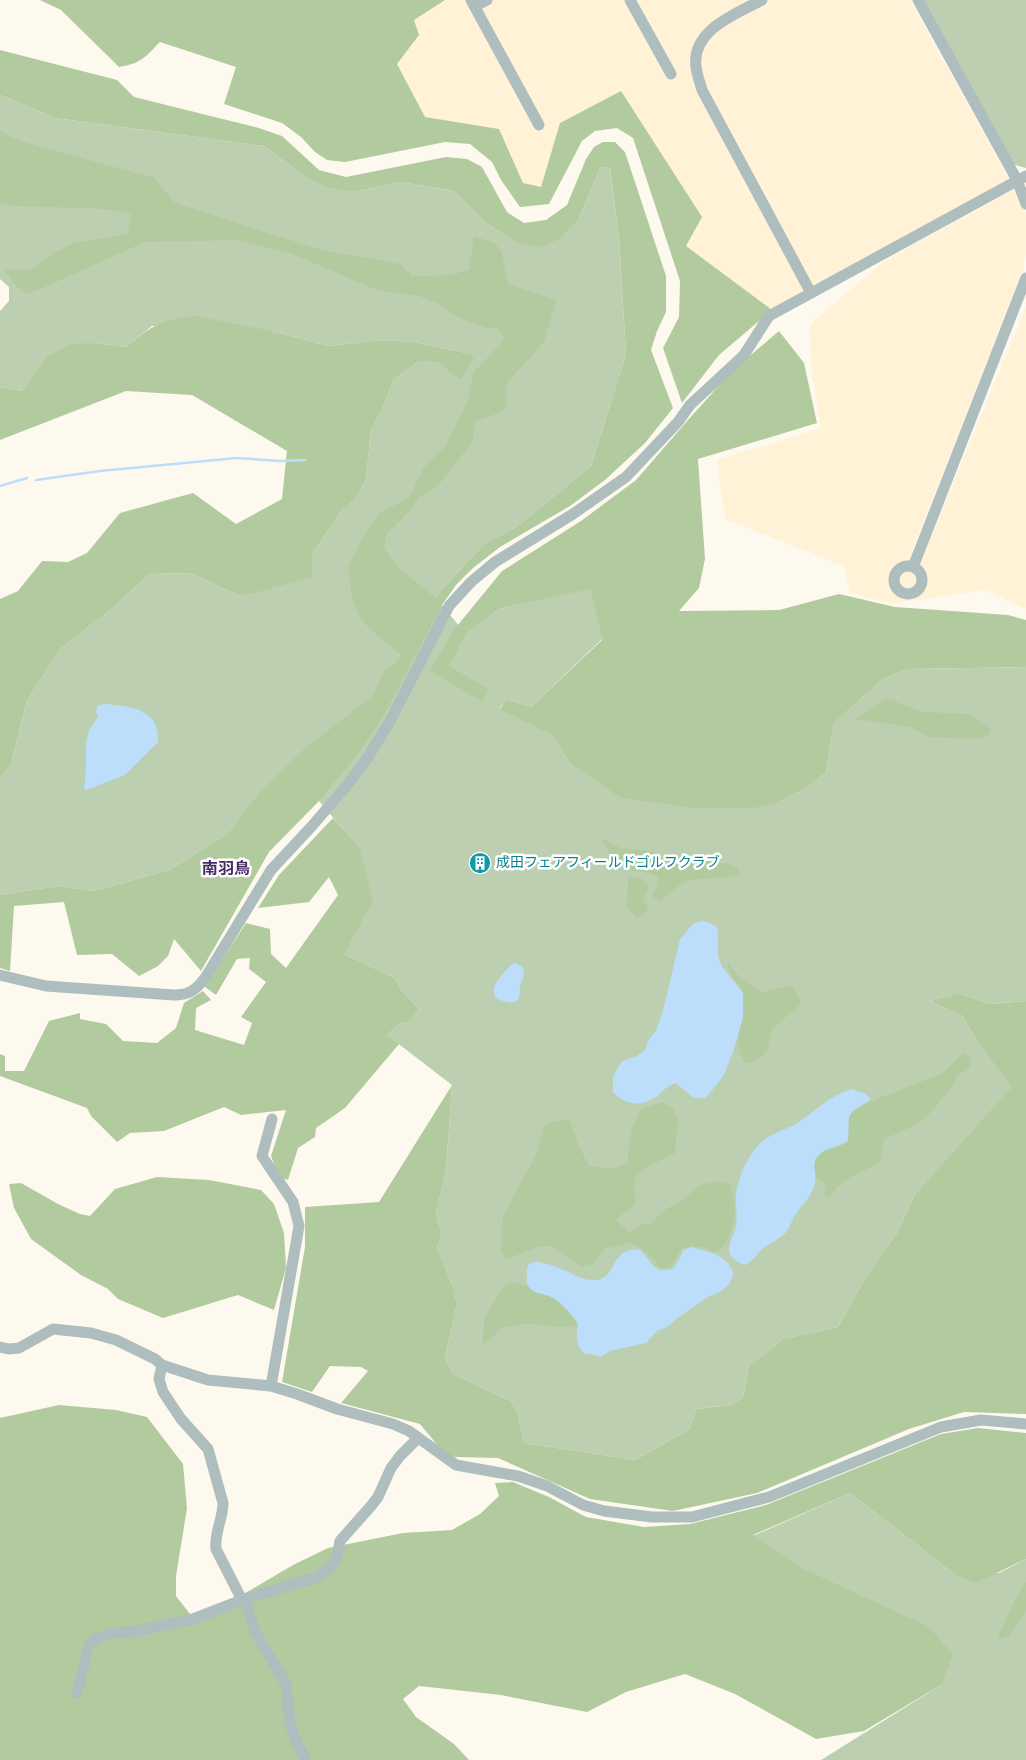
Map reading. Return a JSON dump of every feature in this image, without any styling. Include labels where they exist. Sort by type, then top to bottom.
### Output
[{"type":"street","points":[[487,0],[473,3],[539,125]]},
{"type":"street","points":[[630,0],[671,74]]},
{"type":"street","points":[[762,0],[710,30],[699,47],[696,66],[702,90],[811,292]]},
{"type":"street","points":[[918,0],[1021,178],[1026,204]]},
{"type":"street","points":[[0,975],[46,986],[174,996],[191,993],[198,987],[271,870],[312,826],[368,757],[389,723],[449,606],[471,582],[496,562],[573,514],[626,477],[678,422],[690,406],[744,354],[769,316],[1021,178]]},
{"type":"street","points":[[913,567],[1026,278]]},
{"type":"street","points":[[271,1386],[299,1226],[293,1202],[262,1156],[272,1119]]},
{"type":"street","points":[[0,1347],[9,1350],[18,1348],[57,1328],[91,1333],[116,1340],[162,1365],[208,1380],[271,1386],[337,1409],[393,1424],[409,1431],[452,1463],[518,1476],[547,1486],[583,1505],[604,1511],[652,1517],[692,1517],[769,1497],[940,1427],[980,1420],[1026,1424]]},
{"type":"street","points":[[162,1365],[159,1379],[163,1392],[174,1412],[208,1449],[223,1503],[215,1541],[216,1549],[244,1599],[255,1632],[286,1684],[290,1722],[296,1742],[306,1760]]},
{"type":"street","points":[[77,1693],[89,1644],[96,1639],[108,1634],[136,1631],[193,1619],[244,1599],[318,1577],[332,1566],[337,1558],[340,1540],[378,1497],[390,1468],[418,1438]]},
{"type":"shaded area","points":[[445,0],[910,0],[1010,181],[806,289],[772,310],[685,246],[621,91],[560,123],[541,187],[523,183],[499,129],[425,117],[397,64],[419,35],[414,20]]},
{"type":"shaded area","points":[[1015,189],[1026,214],[1026,254],[1023,270],[911,553],[923,556],[1026,307],[1026,609],[986,590],[891,604],[850,592],[844,566],[725,519],[717,460],[821,428],[811,370],[810,324],[886,260]]},
{"type":"green space","points":[[40,0],[445,0],[414,20],[419,35],[397,64],[425,117],[499,129],[523,183],[541,187],[560,123],[621,91],[702,217],[686,246],[772,310],[719,355],[682,403],[663,348],[679,317],[680,281],[633,138],[617,128],[595,131],[582,141],[549,204],[520,207],[501,180],[492,162],[470,144],[445,142],[345,162],[327,160],[282,123],[224,104],[236,67],[160,42],[142,59],[133,64],[119,67],[61,10]]},
{"type":"green space","points":[[924,0],[1026,0],[1026,168],[1012,164]]},
{"type":"green space","points":[[0,50],[117,80],[134,97],[259,128],[282,136],[319,170],[346,177],[446,157],[467,159],[482,167],[507,212],[524,223],[546,220],[567,205],[586,159],[594,147],[603,142],[615,142],[625,152],[666,276],[666,312],[651,350],[673,408],[645,443],[605,480],[570,506],[500,547],[473,568],[456,585],[442,605],[383,717],[360,751],[319,801],[269,852],[201,971],[174,939],[168,956],[158,966],[139,976],[112,954],[77,955],[64,902],[14,906],[10,971],[0,968],[0,895],[57,886],[94,891],[169,870],[227,834],[261,791],[305,748],[373,696],[386,668],[395,663],[401,655],[368,627],[359,616],[352,596],[348,566],[364,535],[380,513],[409,498],[424,467],[445,447],[468,401],[473,373],[505,339],[498,328],[486,328],[458,317],[433,301],[419,296],[377,290],[290,253],[237,240],[145,242],[29,294],[16,286],[5,270],[33,269],[73,243],[128,234],[131,214],[98,209],[0,204],[0,131],[20,141],[154,178],[175,203],[321,250],[401,264],[412,276],[453,275],[469,269],[474,236],[495,243],[502,253],[508,284],[556,300],[544,342],[506,384],[506,406],[499,413],[475,421],[473,441],[437,487],[419,497],[407,514],[386,535],[384,548],[398,568],[435,597],[485,543],[515,528],[591,466],[626,354],[619,238],[610,167],[600,168],[579,218],[560,239],[539,247],[514,241],[486,223],[454,191],[400,182],[354,192],[327,187],[303,175],[264,146],[55,118],[0,95]]},
{"type":"green space","name":"成田フェアフィールドゴルフクラブ","points":[[0,95],[55,118],[264,146],[303,175],[354,192],[400,182],[454,191],[486,223],[514,241],[579,218],[600,168],[610,167],[619,238],[626,354],[591,466],[515,528],[485,543],[435,597],[466,634],[499,609],[590,588],[602,639],[531,707],[506,699],[500,708],[553,736],[569,762],[781,801],[808,787],[826,772],[834,723],[883,679],[908,669],[1026,667],[1026,1001],[989,1004],[959,993],[930,1001],[962,1016],[982,1048],[1013,1087],[915,1194],[897,1233],[867,1275],[838,1327],[783,1339],[749,1366],[743,1397],[731,1405],[696,1409],[690,1429],[635,1460],[524,1443],[517,1411],[511,1401],[453,1374],[445,1358],[457,1304],[453,1287],[437,1247],[442,1235],[436,1213],[446,1172],[452,1085],[387,1035],[399,1024],[411,1021],[419,1009],[402,991],[395,978],[344,954],[359,848],[313,794],[261,792],[227,834],[169,870],[94,891],[57,886],[0,895],[0,779],[11,765],[27,701],[60,649],[114,607],[149,574],[190,573],[238,595],[312,554],[340,513],[356,498],[366,480],[371,430],[394,379],[418,362],[440,363],[475,355],[415,342],[381,340],[329,346],[271,331],[152,326],[126,347],[94,343],[45,358],[22,391],[0,387],[0,311],[9,301],[9,287],[0,279]]},
{"type":"green space","points":[[196,316],[271,331],[329,346],[381,340],[415,342],[475,355],[460,380],[440,363],[418,362],[394,379],[371,430],[366,480],[356,498],[340,513],[312,554],[312,577],[254,593],[238,595],[190,573],[149,574],[114,607],[60,649],[27,701],[11,765],[0,779],[0,599],[18,591],[42,561],[68,562],[87,553],[120,513],[193,493],[236,524],[282,499],[287,451],[192,395],[126,391],[0,440],[0,387],[22,391],[45,358],[71,344],[94,343],[126,347],[158,324],[174,319]]},
{"type":"green space","points":[[779,331],[804,363],[817,423],[698,459],[705,559],[699,588],[679,611],[779,610],[839,594],[895,607],[1008,615],[1026,620],[1026,667],[908,669],[883,679],[834,723],[826,772],[808,787],[781,801],[754,808],[695,808],[621,798],[569,762],[553,736],[500,709],[506,699],[531,707],[602,640],[590,589],[499,609],[466,634],[449,666],[488,689],[483,702],[430,671],[453,631],[502,571],[581,521],[636,480],[732,371]]},
{"type":"green space","points":[[884,700],[890,700],[923,712],[968,714],[991,729],[988,735],[982,739],[928,737],[911,727],[856,719]]},
{"type":"green space","points":[[333,818],[360,848],[373,900],[344,954],[395,978],[402,991],[419,1009],[411,1021],[399,1024],[387,1035],[399,1044],[345,1108],[316,1128],[315,1137],[298,1148],[288,1180],[279,1177],[271,1156],[286,1110],[241,1115],[224,1107],[164,1131],[130,1133],[117,1142],[91,1116],[87,1108],[0,1076],[0,1054],[5,1056],[5,1071],[24,1071],[49,1021],[80,1013],[80,1019],[106,1024],[123,1041],[157,1043],[176,1028],[184,1003],[203,991],[211,1000],[196,1008],[195,1030],[244,1045],[252,1023],[241,1017],[266,982],[249,969],[250,958],[237,959],[216,995],[205,987],[246,923],[270,929],[271,954],[286,968],[338,895],[329,877],[309,902],[258,908],[279,875]]},
{"type":"green space","points":[[601,838],[621,848],[650,851],[675,863],[696,859],[733,865],[739,869],[740,876],[689,880],[678,886],[660,901],[652,896],[658,884],[658,878],[650,873],[623,866],[612,856]]},
{"type":"green space","points":[[628,877],[642,879],[648,884],[643,899],[649,910],[637,919],[627,908]]},
{"type":"green space","points":[[728,963],[741,979],[764,993],[771,989],[793,986],[801,1004],[772,1029],[768,1048],[763,1055],[750,1063],[745,1062],[739,1047],[743,993],[729,972]]},
{"type":"green space","points":[[959,993],[989,1004],[1026,1001],[1026,1414],[964,1412],[909,1429],[757,1493],[673,1511],[590,1499],[498,1458],[455,1457],[443,1452],[420,1424],[341,1403],[368,1371],[361,1367],[330,1366],[312,1392],[282,1382],[305,1247],[305,1207],[379,1202],[452,1085],[446,1172],[436,1213],[442,1235],[437,1247],[453,1287],[457,1304],[445,1358],[453,1374],[511,1401],[517,1411],[524,1443],[635,1460],[690,1429],[696,1409],[731,1405],[743,1397],[749,1366],[783,1339],[838,1327],[867,1275],[897,1233],[915,1194],[1012,1087],[982,1048],[962,1016],[930,1001]]},
{"type":"green space","points":[[964,1053],[970,1056],[971,1063],[968,1069],[957,1076],[954,1084],[931,1112],[919,1123],[883,1140],[881,1158],[877,1164],[845,1180],[829,1196],[826,1196],[824,1193],[826,1184],[815,1175],[816,1160],[826,1150],[844,1144],[848,1135],[847,1122],[853,1111],[867,1103],[943,1073]]},
{"type":"green space","points":[[662,1102],[672,1107],[678,1120],[675,1153],[648,1167],[639,1174],[635,1181],[633,1206],[616,1219],[629,1233],[642,1223],[648,1226],[666,1209],[680,1202],[700,1185],[719,1181],[730,1184],[735,1207],[734,1218],[728,1240],[721,1249],[715,1251],[694,1246],[682,1248],[671,1267],[664,1268],[658,1266],[654,1259],[639,1247],[628,1242],[621,1246],[606,1248],[593,1264],[581,1266],[552,1246],[540,1246],[507,1259],[504,1257],[501,1248],[503,1216],[537,1153],[544,1127],[549,1122],[570,1120],[579,1146],[589,1166],[612,1169],[627,1163],[631,1131],[640,1110]]},
{"type":"green space","points":[[157,1177],[209,1180],[261,1190],[274,1204],[284,1233],[286,1268],[274,1310],[238,1295],[163,1318],[118,1299],[108,1289],[81,1275],[31,1239],[14,1208],[9,1184],[21,1183],[58,1204],[80,1214],[90,1216],[115,1189]]},
{"type":"green space","points":[[518,1283],[535,1292],[550,1296],[557,1301],[566,1308],[578,1326],[558,1327],[527,1323],[502,1328],[482,1346],[485,1317],[503,1288],[507,1284]]},
{"type":"green space","points":[[59,1405],[116,1410],[147,1417],[183,1464],[187,1508],[176,1576],[176,1596],[190,1614],[217,1614],[242,1595],[293,1565],[328,1548],[403,1533],[452,1530],[480,1514],[499,1496],[495,1483],[513,1482],[549,1497],[586,1517],[644,1527],[690,1524],[766,1505],[941,1434],[978,1428],[1026,1433],[1026,1559],[976,1583],[956,1575],[850,1493],[753,1535],[808,1571],[929,1627],[953,1655],[941,1685],[864,1731],[816,1739],[735,1694],[685,1674],[626,1692],[587,1712],[501,1695],[419,1686],[403,1699],[416,1717],[454,1744],[469,1760],[0,1760],[0,1418]]},
{"type":"green space","points":[[850,1493],[956,1575],[999,1573],[1026,1559],[1026,1760],[821,1760],[941,1685],[808,1571],[753,1536]]},
{"type":"green space","points":[[1026,1582],[1026,1611],[1009,1636],[1002,1639],[998,1638],[1022,1586]]},
{"type":"water","points":[[104,704],[124,706],[142,711],[154,722],[158,742],[125,775],[86,790],[84,787],[87,737],[98,717],[96,712],[97,706]]},
{"type":"water","points":[[702,921],[717,927],[718,956],[722,966],[743,993],[743,1018],[724,1075],[706,1098],[694,1098],[675,1083],[667,1087],[656,1097],[642,1103],[627,1102],[613,1092],[613,1078],[622,1061],[637,1056],[645,1050],[648,1041],[656,1030],[663,1011],[680,939],[693,924]]},
{"type":"water","points":[[515,963],[522,966],[524,971],[520,985],[520,996],[515,1002],[500,1000],[495,997],[494,988],[503,974]]},
{"type":"water","points":[[851,1089],[866,1094],[871,1099],[853,1111],[849,1117],[848,1141],[823,1151],[817,1157],[814,1163],[814,1187],[786,1232],[761,1250],[748,1264],[745,1265],[737,1261],[732,1257],[729,1248],[737,1221],[737,1188],[749,1158],[763,1141],[798,1122],[831,1098]]},
{"type":"water","points":[[691,1247],[713,1253],[727,1262],[733,1275],[729,1285],[708,1297],[669,1326],[657,1331],[646,1343],[610,1351],[601,1357],[585,1354],[581,1349],[577,1339],[577,1323],[559,1302],[533,1291],[527,1283],[528,1265],[533,1262],[550,1264],[583,1279],[596,1280],[603,1278],[619,1257],[630,1250],[640,1250],[658,1269],[668,1270],[674,1268],[683,1251]]},
{"type":"waterway","points":[[36,480],[100,471],[237,458],[279,461],[305,460]]},
{"type":"waterway","points":[[0,486],[27,478]]},
{"type":"place","name":"成田フェアフィールドゴルフクラブ","points":[[480,863]]},
{"type":"district","name":"南羽鳥","points":[[226,870]]}]
